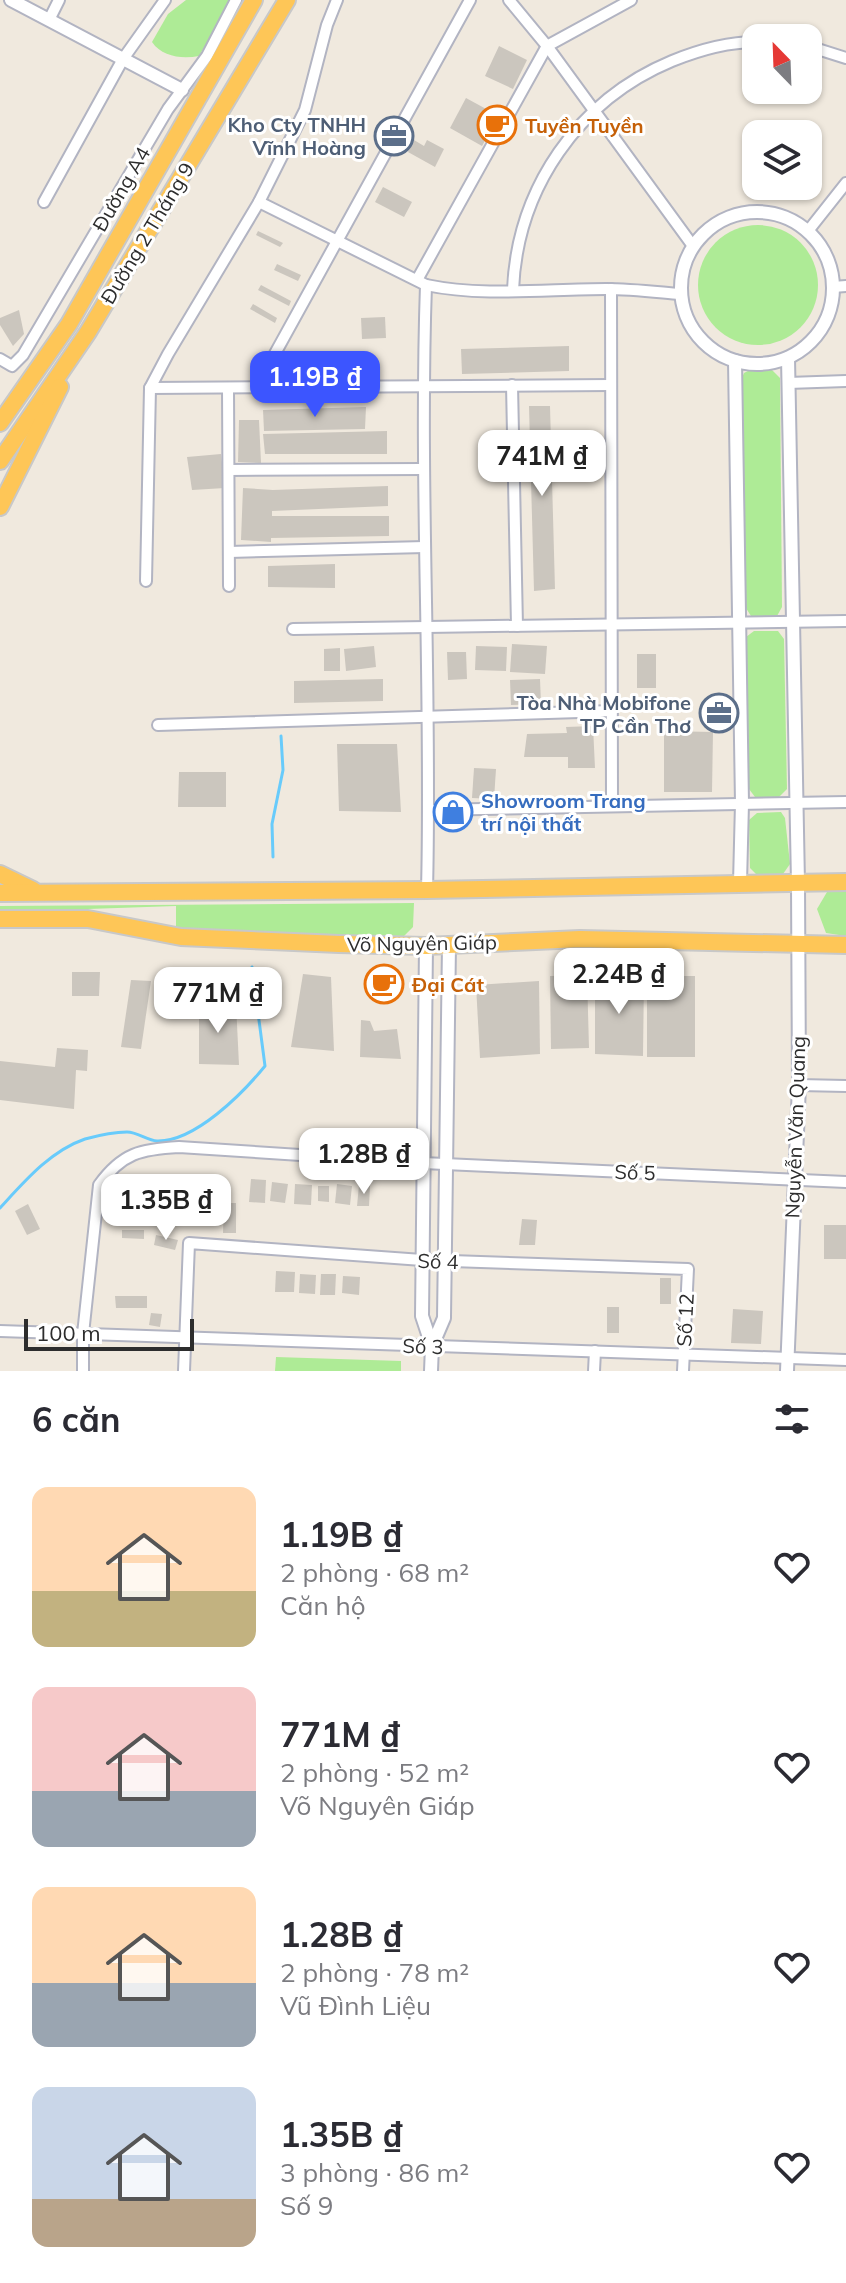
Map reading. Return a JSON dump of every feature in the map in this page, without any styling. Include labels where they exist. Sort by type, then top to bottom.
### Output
[{"type":"highway","name":"Đường 2 Tháng 9","points":[[0,423],[69,324],[254,0]]},
{"type":"highway","name":"Đường 2 Tháng 9","points":[[0,461],[88,332],[287,0]]},
{"type":"highway","points":[[0,507],[88,332]]},
{"type":"highway","points":[[0,874],[41,893]]},
{"type":"highway","points":[[0,893],[427,890],[846,882]]},
{"type":"highway","name":"Võ Nguyên Giáp","points":[[0,919],[88,919],[181,937],[426,946],[580,939],[846,945]]},
{"type":"street","points":[[11,0],[182,90]]},
{"type":"street","points":[[49,20],[59,0]]},
{"type":"street","points":[[44,202],[123,59],[165,0]]},
{"type":"street","name":"Đường A4","points":[[0,359],[12,366],[23,355],[168,109],[207,56],[236,0]]},
{"type":"street","points":[[146,581],[150,388],[259,202],[305,110],[327,25],[337,0]]},
{"type":"street","points":[[256,388],[470,0]]},
{"type":"street","points":[[509,0],[547,46],[693,246]]},
{"type":"street","points":[[427,890],[429,810],[422,282],[547,46],[631,0]]},
{"type":"street","points":[[513,290],[521,230],[533,196],[564,144],[593,110],[631,82],[667,63],[713,47],[742,44]]},
{"type":"street","points":[[822,50],[846,58]]},
{"type":"street","points":[[808,231],[846,183]]},
{"type":"street","points":[[259,202],[422,282],[441,288],[611,289],[680,294]]},
{"type":"street","points":[[755,212],[779,215],[808,231],[818,242],[840,287],[821,329],[807,346],[788,358],[762,364],[735,361],[714,352],[697,336],[685,316],[680,294],[683,269],[693,246],[710,228],[731,217],[755,212]]},
{"type":"street","points":[[611,289],[612,804]]},
{"type":"street","name":"Nguyễn Văn Quang","points":[[787,1364],[799,1085],[788,358]]},
{"type":"street","points":[[735,361],[742,803],[740,883]]},
{"type":"street","points":[[788,383],[846,381]]},
{"type":"street","points":[[512,385],[517,626]]},
{"type":"street","points":[[150,388],[611,385]]},
{"type":"street","points":[[228,388],[229,586]]},
{"type":"street","points":[[229,470],[423,469]]},
{"type":"street","points":[[229,552],[425,547]]},
{"type":"street","points":[[293,629],[846,621]]},
{"type":"street","points":[[158,725],[612,711]]},
{"type":"street","points":[[429,810],[612,804],[846,802]]},
{"type":"street","points":[[432,1346],[444,1318],[449,945]]},
{"type":"street","points":[[426,946],[422,1316],[432,1346],[431,1371]]},
{"type":"street","points":[[799,1085],[846,1086]]},
{"type":"street","name":"Số 5","points":[[83,1334],[99,1185],[112,1167],[134,1154],[151,1149],[179,1147],[423,1163],[846,1182]]},
{"type":"street","name":"Số 4","points":[[185,1339],[189,1243],[422,1260],[688,1269]]},
{"type":"street","name":"Số 12","points":[[683,1371],[688,1269]]},
{"type":"street","name":"Số 3","points":[[0,1331],[683,1354],[787,1364],[846,1360]]},
{"type":"street","points":[[83,1334],[83,1371]]},
{"type":"street","points":[[184,1371],[185,1339]]},
{"type":"street","points":[[594,1371],[595,1351]]},
{"type":"green space","points":[[186,0],[232,0],[199,56],[173,56],[161,51],[152,42],[168,14]]},
{"type":"green space","points":[[758,225],[781,229],[801,242],[814,262],[818,285],[814,308],[801,328],[781,341],[758,345],[735,341],[715,328],[702,308],[698,285],[702,262],[715,242],[735,229]]},
{"type":"green space","points":[[772,370],[780,378],[782,607],[777,616],[751,616],[744,605],[741,380],[744,373]]},
{"type":"green space","points":[[754,631],[778,631],[784,639],[787,789],[778,798],[755,797],[749,789],[746,637]]},
{"type":"green space","points":[[781,812],[785,818],[790,864],[783,874],[756,874],[750,868],[749,820],[757,813]]},
{"type":"green space","points":[[846,891],[846,936],[826,933],[817,909],[827,892]]},
{"type":"green space","points":[[414,903],[413,927],[404,936],[179,931],[176,929],[176,906],[0,912],[0,906]]},
{"type":"green space","points":[[276,1357],[401,1361],[401,1371],[275,1371]]},
{"type":"building","points":[[499,46],[527,60],[513,89],[485,76]]},
{"type":"building","points":[[466,98],[499,116],[482,146],[450,128]]},
{"type":"building","points":[[414,140],[424,146],[427,140],[444,149],[435,167],[408,152]]},
{"type":"building","points":[[383,187],[412,202],[404,217],[375,202]]},
{"type":"building","points":[[258,231],[283,243],[280,247],[256,235]]},
{"type":"building","points":[[277,264],[301,275],[298,281],[274,270]]},
{"type":"building","points":[[261,285],[291,301],[289,306],[258,290]]},
{"type":"building","points":[[253,304],[277,318],[275,323],[250,309]]},
{"type":"building","points":[[19,310],[24,334],[13,346],[0,325],[0,318]]},
{"type":"building","points":[[385,317],[386,338],[362,339],[361,318]]},
{"type":"building","points":[[569,346],[569,371],[462,374],[461,349]]},
{"type":"building","points":[[529,406],[550,406],[555,589],[534,591]]},
{"type":"building","points":[[366,407],[365,429],[264,431],[263,410]]},
{"type":"building","points":[[239,420],[259,420],[261,463],[238,462]]},
{"type":"building","points":[[387,431],[387,454],[265,454],[263,434]]},
{"type":"building","points":[[221,454],[225,488],[192,490],[187,457]]},
{"type":"building","points":[[388,486],[388,506],[272,511],[272,516],[389,516],[389,536],[271,538],[271,542],[241,540],[243,488],[273,490]]},
{"type":"building","points":[[335,564],[335,588],[268,587],[268,566]]},
{"type":"building","points":[[512,644],[547,646],[545,674],[510,672]]},
{"type":"building","points":[[374,646],[376,667],[346,671],[344,649]]},
{"type":"building","points":[[476,646],[507,647],[506,671],[475,670]]},
{"type":"building","points":[[340,648],[340,671],[324,671],[324,649]]},
{"type":"building","points":[[447,652],[466,652],[467,679],[448,680]]},
{"type":"building","points":[[637,654],[656,654],[656,688],[637,688]]},
{"type":"building","points":[[383,679],[383,701],[294,703],[294,681]]},
{"type":"building","points":[[540,679],[541,704],[511,705],[510,680]]},
{"type":"building","points":[[593,726],[595,768],[568,768],[568,757],[524,757],[527,734],[567,733],[566,727]]},
{"type":"building","points":[[664,731],[713,732],[712,792],[664,792]]},
{"type":"building","points":[[337,744],[397,744],[401,812],[339,811]]},
{"type":"building","points":[[474,768],[496,769],[494,799],[472,798]]},
{"type":"building","points":[[179,772],[226,772],[226,807],[178,807]]},
{"type":"building","points":[[72,972],[100,972],[99,996],[72,996]]},
{"type":"building","points":[[303,974],[331,977],[334,1051],[291,1047]]},
{"type":"building","points":[[587,975],[589,1048],[551,1049],[550,976]]},
{"type":"building","points":[[647,976],[695,976],[695,1057],[647,1057]]},
{"type":"building","points":[[595,977],[644,977],[643,1056],[595,1054]]},
{"type":"building","points":[[131,980],[151,981],[141,1049],[121,1047]]},
{"type":"building","points":[[539,981],[540,1054],[480,1058],[476,985]]},
{"type":"building","points":[[236,1004],[239,1065],[199,1064],[199,1006]]},
{"type":"building","points":[[361,1020],[370,1021],[374,1031],[397,1029],[401,1059],[360,1057]]},
{"type":"building","points":[[57,1048],[88,1050],[87,1071],[76,1070],[74,1109],[0,1100],[0,1061],[55,1067]]},
{"type":"building","points":[[177,1174],[191,1175],[189,1200],[175,1199]]},
{"type":"building","points":[[251,1179],[266,1180],[265,1203],[249,1202]]},
{"type":"building","points":[[272,1182],[288,1184],[285,1203],[270,1201]]},
{"type":"building","points":[[295,1184],[312,1185],[311,1205],[294,1204]]},
{"type":"building","points":[[337,1184],[352,1186],[350,1205],[335,1203]]},
{"type":"building","points":[[359,1185],[370,1186],[369,1206],[357,1206]]},
{"type":"building","points":[[318,1186],[329,1186],[329,1202],[318,1201]]},
{"type":"building","points":[[224,1203],[236,1203],[236,1233],[223,1233]]},
{"type":"building","points":[[28,1204],[40,1229],[27,1235],[15,1211]]},
{"type":"building","points":[[522,1219],[537,1220],[535,1245],[519,1245]]},
{"type":"building","points":[[824,1225],[846,1225],[846,1259],[824,1259]]},
{"type":"building","points":[[122,1230],[144,1230],[144,1239],[122,1238]]},
{"type":"building","points":[[156,1235],[178,1240],[175,1250],[154,1245]]},
{"type":"building","points":[[276,1271],[295,1272],[294,1292],[275,1292]]},
{"type":"building","points":[[300,1274],[316,1275],[315,1294],[299,1293]]},
{"type":"building","points":[[321,1274],[336,1274],[335,1295],[320,1295]]},
{"type":"building","points":[[343,1276],[360,1277],[359,1295],[342,1293]]},
{"type":"building","points":[[660,1278],[671,1278],[671,1304],[660,1304]]},
{"type":"building","points":[[115,1296],[147,1296],[147,1308],[116,1308]]},
{"type":"building","points":[[607,1307],[619,1307],[619,1333],[607,1333]]},
{"type":"building","points":[[733,1309],[763,1311],[761,1344],[731,1343]]},
{"type":"building","points":[[151,1313],[162,1314],[160,1327],[149,1325]]},
{"type":"waterway","points":[[273,857],[272,824],[283,770],[281,736]]},
{"type":"waterway","points":[[0,1208],[38,1168],[72,1144],[122,1132],[157,1141],[172,1139],[202,1125],[231,1102],[265,1066],[252,967]]},
{"type":"place","name":"Tuyền Tuyền","points":[[497,125]]},
{"type":"place","name":"Kho Cty TNHH Vĩnh Hoàng","points":[[394,136]]},
{"type":"place","name":"Tòa Nhà Mobifone TP Cần Thơ","points":[[719,713]]},
{"type":"place","name":"Showroom Trang trí nội thất","points":[[453,812]]},
{"type":"place","name":"Đại Cát","points":[[384,984]]}]
